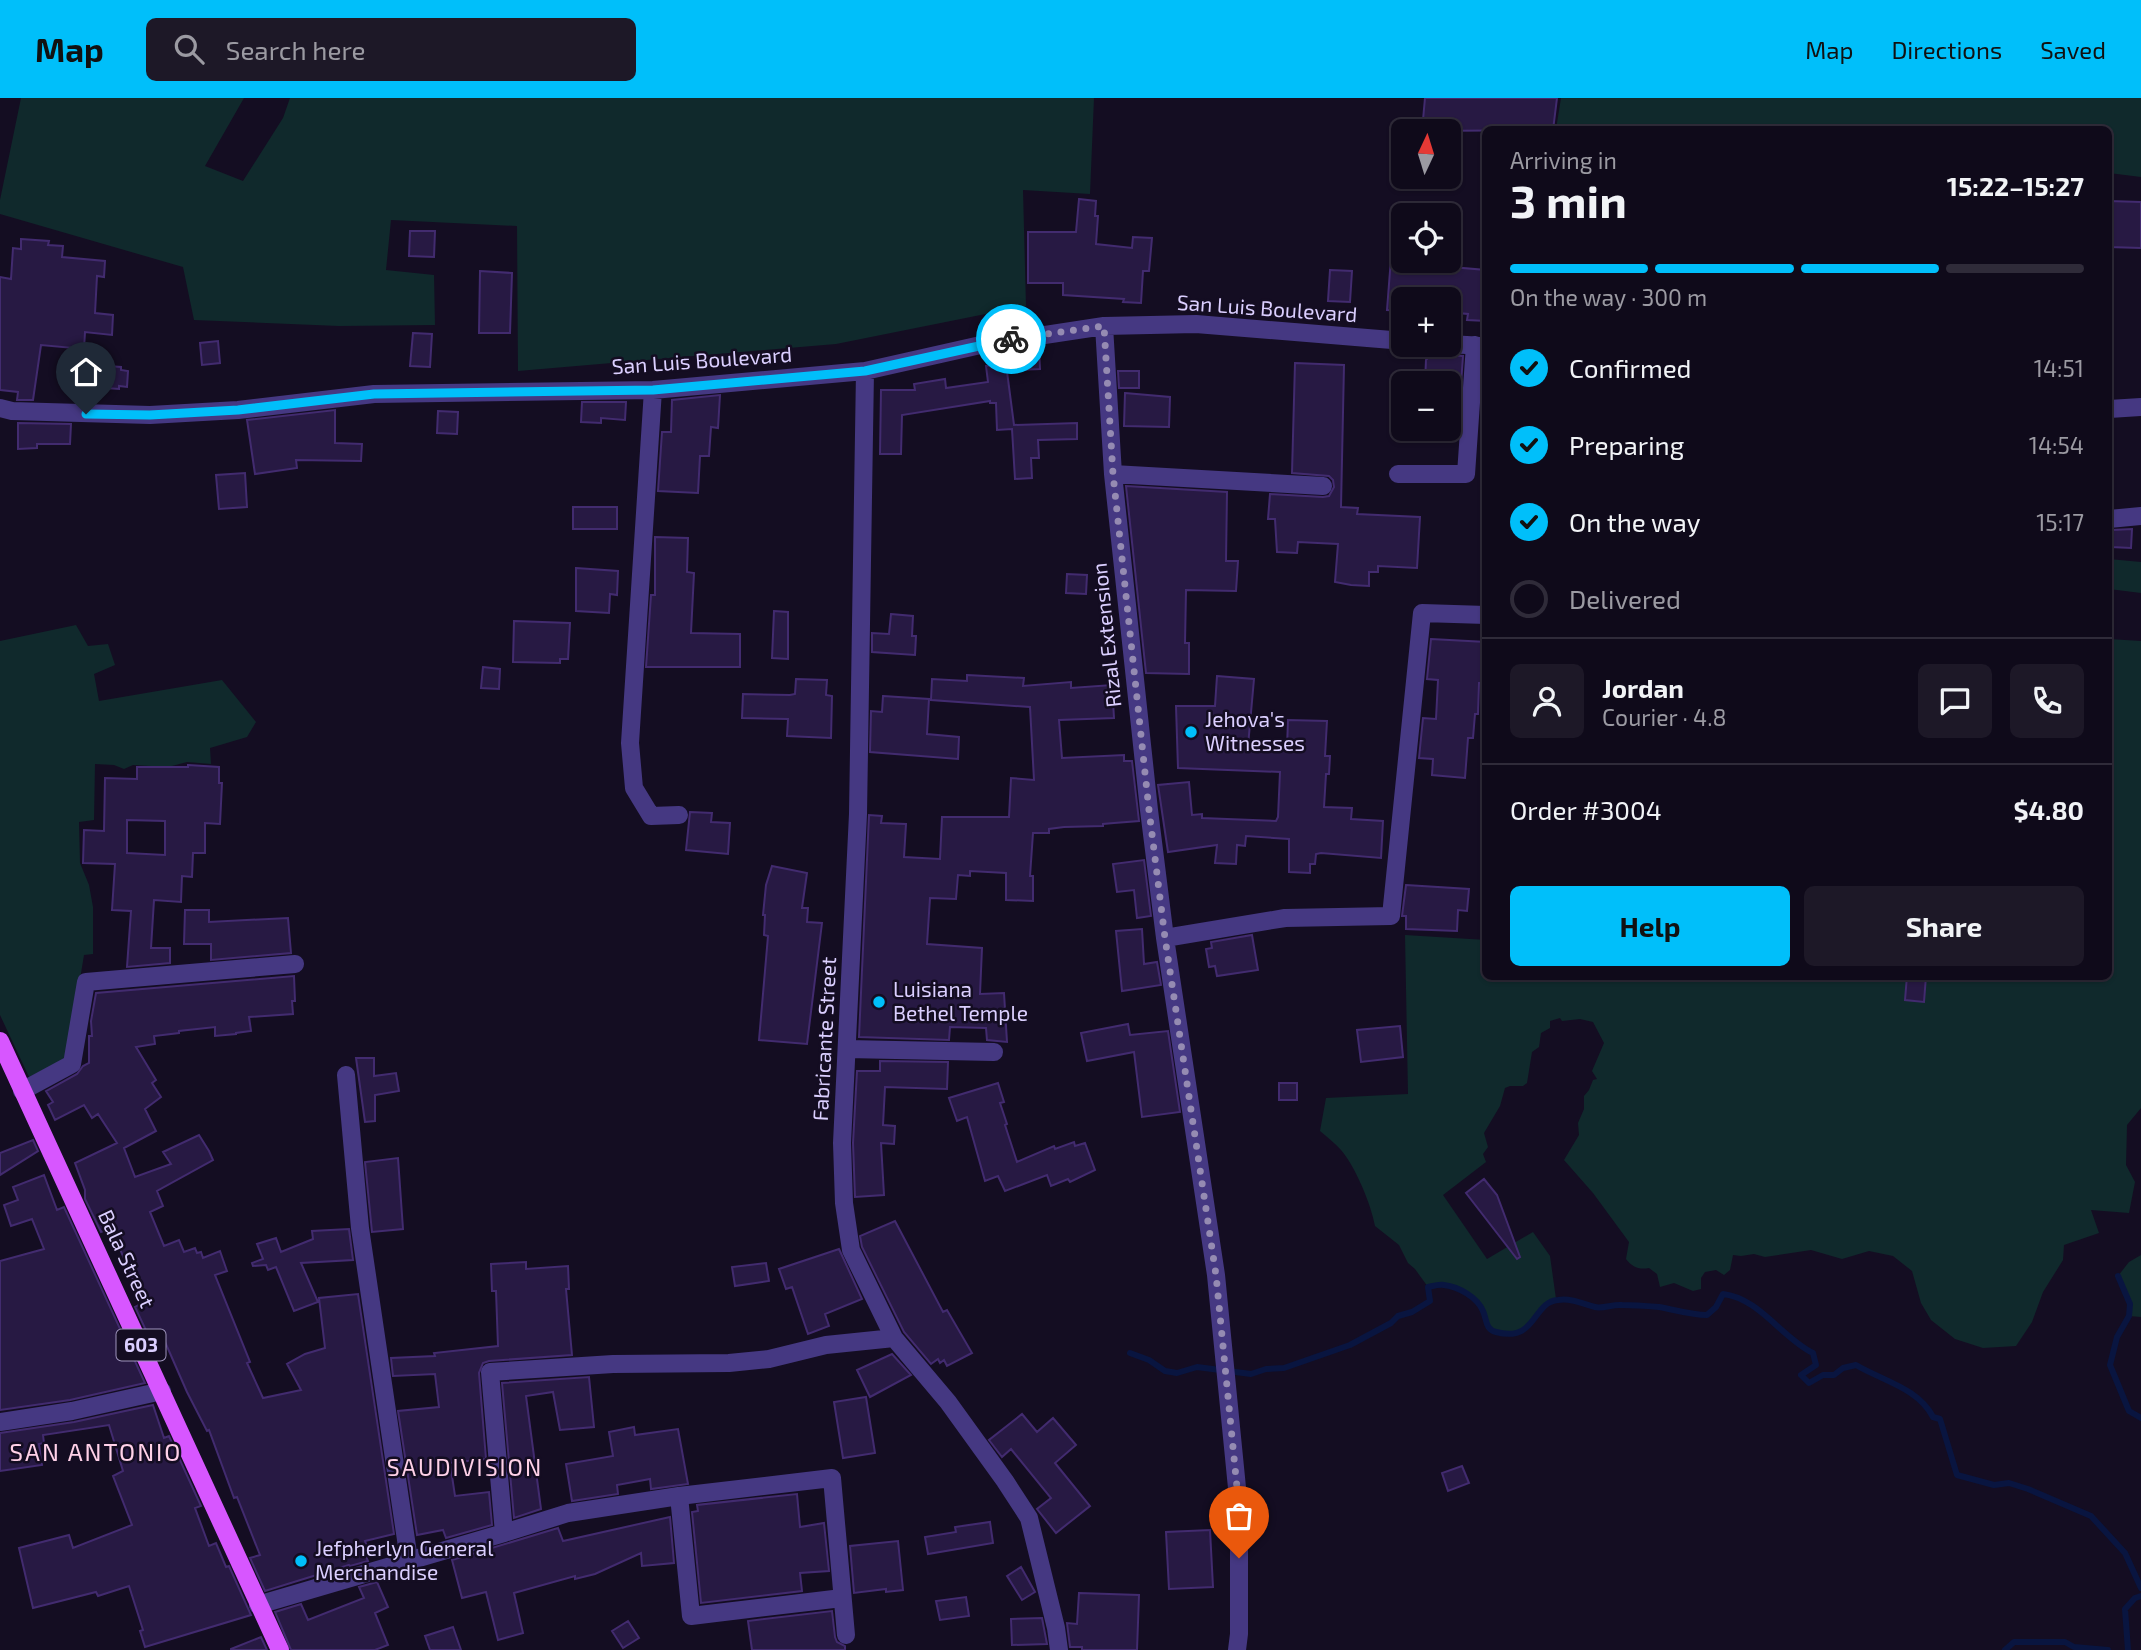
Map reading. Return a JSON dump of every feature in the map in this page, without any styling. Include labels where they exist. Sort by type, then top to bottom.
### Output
[{"type":"main road","name":"Bala Street","points":[[0,1041],[280,1650]]},
{"type":"street","name":"San Luis Boulevard","points":[[0,408],[12,411],[150,415],[238,410],[374,394],[653,390],[865,371],[985,344],[1104,326],[1196,324],[1391,340]]},
{"type":"street","name":"Rizal Extension","points":[[1104,326],[1113,474],[1165,938],[1216,1275],[1239,1508],[1237,1650]]},
{"type":"street","points":[[1398,474],[1466,474],[1480,346],[1461,345]]},
{"type":"street","name":"Fabricante Street","points":[[865,371],[860,746],[842,1143],[844,1203],[849,1238],[851,1250],[894,1338],[948,1402],[1029,1518],[1059,1650]]},
{"type":"street","points":[[653,390],[630,743],[634,788],[651,817],[679,815]]},
{"type":"street","points":[[2112,409],[2141,407]]},
{"type":"street","points":[[1113,474],[1323,486]]},
{"type":"street","points":[[2112,519],[2141,516]]},
{"type":"street","points":[[1165,938],[1285,918],[1391,916],[1422,613],[1482,615]]},
{"type":"street","points":[[22,1091],[72,1064],[86,982],[295,964]]},
{"type":"street","points":[[847,1049],[994,1052]]},
{"type":"street","points":[[346,1075],[360,1228],[409,1560]]},
{"type":"street","points":[[504,1533],[490,1372],[613,1364],[729,1363],[769,1359],[826,1345],[894,1338]]},
{"type":"street","points":[[0,1423],[162,1391]]},
{"type":"street","points":[[258,1605],[568,1513],[679,1496],[832,1478],[846,1634]]},
{"type":"street","points":[[679,1496],[691,1616],[842,1598]]},
{"type":"green space","points":[[21,98],[244,98],[205,166],[243,181],[283,118],[290,98],[1094,98],[1090,194],[1023,190],[1026,306],[836,344],[518,371],[517,226],[391,220],[386,270],[434,275],[435,325],[339,326],[194,320],[183,267],[0,214],[0,200]]},
{"type":"green space","points":[[1561,98],[2141,98],[2141,177],[2112,173],[2112,126],[1556,126]]},
{"type":"green space","points":[[2112,559],[2141,562],[2141,593],[2112,589]]},
{"type":"green space","points":[[76,625],[88,646],[108,644],[115,665],[94,674],[99,701],[222,680],[256,722],[247,737],[210,748],[211,764],[187,762],[168,767],[133,765],[124,769],[114,765],[95,764],[94,820],[79,822],[80,863],[89,885],[93,907],[93,954],[84,955],[67,1058],[29,1077],[0,1015],[0,641]]},
{"type":"green space","points":[[2112,639],[2141,641],[2141,1108],[2127,1125],[2126,1165],[2135,1182],[2129,1213],[2091,1210],[2099,1233],[2064,1245],[2063,1260],[2043,1292],[2032,1322],[2016,1346],[1983,1348],[1955,1339],[1931,1320],[1921,1303],[1912,1271],[1893,1256],[1869,1251],[1842,1259],[1811,1250],[1765,1257],[1754,1254],[1733,1255],[1730,1270],[1724,1275],[1716,1270],[1705,1272],[1701,1278],[1701,1289],[1693,1291],[1674,1283],[1660,1287],[1657,1274],[1649,1268],[1636,1267],[1626,1259],[1629,1242],[1593,1193],[1564,1160],[1579,1135],[1578,1123],[1584,1109],[1584,1096],[1593,1080],[1597,1079],[1592,1071],[1604,1043],[1593,1022],[1580,1019],[1562,1021],[1560,1018],[1550,1021],[1550,1028],[1541,1033],[1539,1047],[1532,1052],[1527,1083],[1505,1088],[1500,1106],[1484,1133],[1488,1147],[1483,1154],[1486,1162],[1443,1195],[1487,1259],[1533,1232],[1550,1256],[1556,1299],[1542,1309],[1524,1330],[1503,1334],[1489,1328],[1481,1307],[1471,1296],[1450,1287],[1428,1287],[1408,1263],[1399,1245],[1375,1226],[1352,1166],[1339,1147],[1320,1131],[1326,1098],[1408,1094],[1405,935],[1482,940],[1482,980],[2112,980]]},
{"type":"green space","points":[[2141,1255],[2141,1317],[2129,1316],[2130,1304],[2118,1276],[2129,1262]]},
{"type":"building","points":[[1425,98],[1557,98],[1554,126],[1482,126],[1482,131],[1461,131],[1461,119],[1423,119]]},
{"type":"building","points":[[1079,199],[1096,201],[1096,244],[1132,248],[1133,237],[1152,238],[1149,271],[1143,271],[1141,303],[1123,302],[1124,299],[1063,295],[1063,283],[1028,283],[1028,232],[1076,232]]},
{"type":"building","points":[[2112,201],[2141,202],[2141,248],[2112,247]]},
{"type":"building","points":[[410,231],[435,231],[434,257],[409,256]]},
{"type":"building","points":[[21,239],[49,241],[48,245],[63,246],[62,257],[105,261],[104,277],[97,276],[95,313],[113,315],[112,335],[85,332],[84,349],[41,345],[33,400],[17,400],[18,392],[0,390],[0,277],[11,279],[13,248],[21,249]]},
{"type":"building","points":[[1391,258],[1391,273],[1461,273],[1461,268],[1482,270],[1482,321],[1467,320],[1468,314],[1461,313],[1461,287],[1391,287],[1391,310],[1387,310]]},
{"type":"building","points":[[1330,270],[1352,271],[1350,302],[1328,301]]},
{"type":"building","points":[[480,271],[512,273],[510,333],[479,333]]},
{"type":"building","points":[[413,333],[432,334],[430,367],[410,366]]},
{"type":"building","points":[[218,341],[220,363],[202,365],[200,343]]},
{"type":"building","points":[[1039,347],[1040,369],[1018,370],[1017,351]]},
{"type":"building","points":[[1463,356],[1461,384],[1461,371],[1426,371],[1429,357]]},
{"type":"building","points":[[1295,363],[1344,365],[1341,507],[1358,508],[1357,514],[1420,517],[1417,568],[1378,566],[1378,572],[1369,572],[1369,586],[1351,585],[1335,582],[1338,544],[1298,542],[1297,553],[1277,552],[1275,519],[1268,519],[1270,494],[1323,497],[1329,496],[1334,487],[1329,476],[1292,473]]},
{"type":"building","points":[[79,364],[121,367],[121,370],[128,371],[127,387],[119,386],[119,389],[77,386]]},
{"type":"building","points":[[1006,364],[1014,425],[1077,423],[1077,439],[1038,440],[1039,458],[1031,458],[1032,478],[1015,479],[1012,429],[997,430],[996,403],[990,401],[902,415],[901,454],[880,454],[881,390],[915,390],[914,384],[945,379],[946,388],[988,382],[986,366]]},
{"type":"building","points":[[1118,371],[1139,371],[1139,388],[1119,388]]},
{"type":"building","points":[[1125,393],[1170,397],[1169,427],[1124,426]]},
{"type":"building","points":[[720,395],[718,428],[711,427],[709,456],[700,456],[698,493],[658,491],[662,432],[671,432],[672,400]]},
{"type":"building","points":[[582,402],[626,402],[625,420],[601,418],[601,423],[581,422]]},
{"type":"building","points":[[335,410],[335,443],[362,444],[361,461],[296,460],[297,468],[255,474],[247,420]]},
{"type":"building","points":[[438,411],[458,412],[457,434],[437,433]]},
{"type":"building","points":[[18,423],[71,424],[70,444],[37,444],[37,448],[18,449]]},
{"type":"building","points":[[245,473],[247,507],[219,509],[216,475]]},
{"type":"building","points":[[1126,486],[1227,492],[1226,561],[1238,561],[1236,591],[1186,590],[1185,643],[1189,643],[1189,674],[1146,673]]},
{"type":"building","points":[[573,507],[617,507],[617,529],[573,529]]},
{"type":"building","points":[[2132,529],[2131,548],[2112,547],[2112,530]]},
{"type":"building","points":[[655,537],[688,538],[687,572],[694,573],[691,633],[740,634],[740,667],[646,667],[651,595],[655,595]]},
{"type":"building","points":[[576,568],[618,571],[617,595],[610,594],[609,613],[576,611]]},
{"type":"building","points":[[1067,574],[1087,575],[1086,594],[1066,593]]},
{"type":"building","points":[[774,611],[788,612],[788,659],[772,658]]},
{"type":"building","points":[[891,614],[913,616],[915,655],[872,652],[872,633],[889,634]]},
{"type":"building","points":[[514,621],[570,623],[568,659],[560,659],[560,663],[513,662]]},
{"type":"building","points":[[1431,639],[1482,642],[1482,683],[1479,683],[1478,714],[1475,714],[1473,738],[1468,738],[1465,778],[1432,775],[1433,759],[1419,758],[1423,718],[1436,719],[1438,680],[1427,679]]},
{"type":"building","points":[[483,667],[500,669],[499,689],[481,688]]},
{"type":"building","points":[[967,675],[1024,678],[1023,686],[1071,682],[1071,688],[1112,685],[1114,718],[1059,720],[1062,758],[1124,755],[1124,761],[1132,761],[1139,821],[1103,826],[1064,827],[1049,829],[1049,833],[1033,833],[1030,876],[1033,876],[1033,901],[1006,900],[1006,873],[970,871],[970,876],[958,875],[956,899],[930,898],[927,944],[982,948],[980,994],[1004,993],[1007,1042],[987,1040],[986,1028],[950,1027],[949,1040],[859,1037],[869,815],[882,816],[881,823],[906,824],[904,857],[940,859],[942,817],[1009,817],[1011,778],[1034,780],[1030,707],[931,700],[932,679],[967,681]]},
{"type":"building","points":[[1217,676],[1254,679],[1248,746],[1287,748],[1288,720],[1327,721],[1325,756],[1330,756],[1324,807],[1352,808],[1351,819],[1383,821],[1381,858],[1321,853],[1316,854],[1315,864],[1310,864],[1310,873],[1289,872],[1289,839],[1246,836],[1245,846],[1237,845],[1236,864],[1215,863],[1217,845],[1168,852],[1158,785],[1189,782],[1192,815],[1202,814],[1202,818],[1276,821],[1278,817],[1280,772],[1178,768],[1176,706],[1215,706]]},
{"type":"building","points":[[796,679],[827,680],[826,695],[832,696],[831,738],[787,736],[788,719],[742,718],[743,694],[795,694]]},
{"type":"building","points":[[883,696],[929,699],[927,734],[959,737],[958,759],[870,752],[871,711],[882,712]]},
{"type":"building","points":[[137,767],[219,767],[219,783],[222,783],[220,824],[205,823],[205,853],[193,853],[192,877],[182,876],[181,902],[154,900],[151,948],[170,948],[170,963],[127,967],[131,911],[112,910],[115,864],[83,863],[84,830],[104,831],[105,778],[137,779]],"holes":[[[127,820],[165,821],[165,855],[127,853]]]},
{"type":"building","points":[[690,812],[712,813],[711,822],[730,823],[728,854],[686,850]]},
{"type":"building","points":[[1144,860],[1151,916],[1137,918],[1134,890],[1117,892],[1113,864]]},
{"type":"building","points":[[772,866],[807,873],[802,908],[808,908],[807,922],[822,923],[807,1044],[759,1040],[768,936],[764,935],[763,915],[766,885]]},
{"type":"building","points":[[1406,885],[1469,889],[1467,911],[1458,910],[1457,931],[1406,929],[1406,916],[1402,916]]},
{"type":"building","points":[[185,910],[209,910],[209,922],[288,918],[291,953],[211,960],[211,944],[184,944]]},
{"type":"building","points":[[1142,929],[1144,964],[1157,962],[1161,985],[1122,991],[1116,931]]},
{"type":"building","points":[[1252,935],[1258,970],[1217,976],[1215,966],[1209,967],[1206,949],[1212,948],[1211,942]]},
{"type":"building","points":[[294,976],[293,1014],[249,1017],[251,1031],[215,1036],[215,1027],[179,1031],[154,1036],[155,1044],[136,1047],[156,1080],[152,1083],[161,1097],[145,1109],[156,1131],[124,1148],[135,1177],[171,1164],[163,1152],[199,1135],[209,1151],[213,1160],[157,1191],[163,1206],[150,1212],[164,1246],[179,1240],[184,1252],[195,1248],[197,1253],[201,1252],[203,1258],[220,1251],[227,1271],[215,1275],[250,1362],[247,1363],[263,1398],[301,1390],[287,1364],[305,1354],[325,1348],[319,1298],[358,1294],[394,1534],[365,1541],[369,1552],[365,1554],[368,1561],[265,1591],[250,1558],[260,1555],[237,1497],[234,1498],[209,1430],[207,1431],[187,1392],[162,1335],[150,1339],[135,1307],[143,1303],[111,1228],[101,1232],[85,1199],[85,1190],[75,1163],[117,1143],[98,1114],[92,1118],[84,1105],[55,1120],[48,1105],[53,1102],[46,1091],[77,1074],[89,1063],[89,1036],[92,1036],[91,1021],[96,993]]},
{"type":"building","points":[[1907,980],[1926,980],[1924,1002],[1905,1000]]},
{"type":"building","points":[[1128,1024],[1130,1035],[1168,1031],[1180,1112],[1142,1117],[1134,1052],[1087,1061],[1081,1033]]},
{"type":"building","points":[[1400,1026],[1403,1057],[1361,1062],[1357,1030]]},
{"type":"building","points":[[356,1058],[374,1058],[374,1076],[396,1073],[399,1091],[375,1095],[375,1121],[365,1122]]},
{"type":"building","points":[[880,1061],[948,1062],[947,1089],[885,1087],[883,1125],[895,1126],[894,1144],[881,1143],[884,1195],[855,1197],[853,1143],[857,1071],[880,1071]]},
{"type":"building","points":[[998,1083],[1004,1102],[1000,1103],[1007,1124],[1005,1125],[1017,1162],[1054,1146],[1055,1149],[1074,1142],[1075,1146],[1085,1143],[1095,1170],[1070,1182],[1068,1179],[1051,1186],[1047,1175],[1005,1191],[998,1176],[985,1181],[967,1117],[957,1121],[949,1098]]},
{"type":"building","points":[[1279,1083],[1297,1083],[1297,1100],[1279,1100]]},
{"type":"building","points":[[33,1140],[38,1151],[0,1175],[0,1153]]},
{"type":"building","points":[[398,1158],[403,1229],[372,1232],[365,1162]]},
{"type":"building","points":[[44,1175],[57,1210],[64,1207],[145,1383],[70,1400],[0,1410],[0,1261],[44,1249],[32,1219],[11,1226],[4,1205],[18,1200],[13,1187]]},
{"type":"building","points":[[1484,1179],[1497,1195],[1520,1257],[1517,1259],[1466,1193]]},
{"type":"building","points":[[895,1221],[943,1312],[947,1310],[972,1353],[947,1366],[944,1360],[940,1363],[938,1359],[931,1364],[904,1332],[862,1247],[860,1236]]},
{"type":"building","points":[[349,1229],[353,1260],[301,1263],[318,1302],[294,1311],[276,1267],[268,1270],[266,1265],[253,1266],[252,1263],[263,1259],[257,1244],[276,1238],[281,1252],[313,1239],[312,1231]]},
{"type":"building","points":[[839,1249],[862,1299],[825,1314],[829,1326],[808,1334],[792,1287],[786,1289],[779,1269]]},
{"type":"building","points":[[526,1262],[526,1269],[568,1266],[569,1289],[566,1289],[572,1355],[483,1363],[479,1373],[486,1459],[450,1463],[455,1496],[489,1492],[492,1525],[446,1538],[443,1530],[417,1535],[398,1411],[439,1407],[435,1374],[393,1376],[391,1358],[435,1356],[434,1353],[498,1346],[496,1291],[492,1291],[491,1264]]},
{"type":"building","points":[[766,1263],[769,1281],[735,1286],[732,1267]]},
{"type":"building","points":[[892,1354],[911,1375],[870,1397],[857,1370]]},
{"type":"building","points":[[589,1377],[594,1427],[560,1430],[553,1392],[526,1396],[541,1509],[514,1518],[502,1383]]},
{"type":"building","points":[[866,1397],[875,1453],[843,1458],[834,1402]]},
{"type":"building","points":[[153,1405],[164,1438],[169,1436],[201,1506],[195,1508],[209,1546],[216,1543],[251,1615],[145,1647],[140,1631],[143,1630],[129,1586],[98,1596],[96,1592],[33,1608],[19,1548],[69,1535],[73,1548],[132,1525],[113,1476],[123,1471],[109,1425],[43,1435],[44,1443],[39,1444],[42,1465],[0,1471],[0,1433],[74,1422]]},
{"type":"building","points":[[1022,1414],[1037,1432],[1053,1418],[1076,1445],[1055,1463],[1090,1506],[1056,1533],[1037,1509],[1051,1498],[1011,1449],[1002,1457],[989,1440]]},
{"type":"building","points":[[634,1427],[635,1435],[678,1429],[688,1484],[651,1489],[650,1479],[617,1485],[618,1494],[572,1501],[566,1464],[613,1456],[609,1432]]},
{"type":"building","points":[[1462,1466],[1469,1483],[1448,1491],[1442,1473]]},
{"type":"building","points":[[797,1494],[800,1527],[824,1523],[829,1571],[800,1573],[802,1591],[701,1603],[692,1512],[698,1511],[697,1505]]},
{"type":"building","points":[[670,1517],[674,1563],[642,1566],[641,1553],[595,1574],[575,1579],[575,1576],[514,1593],[523,1633],[498,1640],[486,1592],[462,1598],[452,1560],[558,1528],[563,1541]]},
{"type":"building","points":[[990,1522],[993,1543],[928,1554],[925,1537],[956,1532],[955,1527]]},
{"type":"building","points":[[1210,1530],[1213,1587],[1169,1589],[1166,1532]]},
{"type":"building","points":[[898,1541],[903,1590],[854,1593],[850,1546]]},
{"type":"building","points":[[1021,1567],[1035,1592],[1022,1600],[1007,1576]]},
{"type":"building","points":[[377,1582],[388,1607],[375,1613],[388,1645],[375,1650],[291,1650],[275,1612],[301,1604],[308,1620],[364,1598],[359,1587]]},
{"type":"building","points":[[1079,1593],[1139,1595],[1137,1650],[1082,1650],[1082,1647],[1070,1647],[1067,1623],[1077,1624]]},
{"type":"building","points":[[966,1597],[969,1616],[940,1620],[936,1601]]},
{"type":"building","points":[[832,1611],[835,1637],[837,1642],[845,1646],[845,1650],[752,1650],[748,1621]]},
{"type":"building","points":[[1042,1618],[1047,1644],[1012,1645],[1011,1619]]},
{"type":"building","points":[[628,1621],[639,1638],[623,1648],[612,1631]]},
{"type":"building","points":[[453,1627],[461,1650],[430,1650],[425,1636]]},
{"type":"building","points":[[261,1637],[267,1650],[231,1650],[231,1649]]},
{"type":"waterway","points":[[2118,1276],[2130,1304],[2129,1316],[2117,1337],[2110,1365],[2129,1411],[2141,1418]]},
{"type":"waterway","points":[[1130,1353],[1149,1360],[1165,1371],[1177,1373],[1197,1367],[1251,1374],[1266,1369],[1284,1368],[1350,1345],[1391,1323],[1398,1316],[1412,1312],[1430,1301],[1428,1287],[1438,1285],[1450,1286],[1467,1294],[1480,1306],[1490,1329],[1509,1334],[1527,1327],[1543,1307],[1558,1300],[1598,1307],[1659,1307],[1707,1315],[1716,1307],[1723,1294],[1736,1297],[1759,1310],[1813,1353],[1816,1365],[1801,1375],[1809,1383],[1823,1375],[1834,1375],[1843,1368],[1856,1365],[1899,1386],[1918,1399],[1933,1417],[1940,1419],[1957,1475],[1994,1485],[2009,1483],[2091,1516],[2125,1553],[2141,1588]]},
{"type":"waterway","points":[[2128,1650],[2125,1609],[2135,1598],[2141,1596]]},
{"type":"waterway","points":[[2005,1650],[2014,1642],[2065,1642],[2074,1647],[2108,1650]]},
{"type":"way so far","points":[[1011,339],[1104,326],[1113,474],[1149,810],[1165,938],[1216,1275],[1239,1508],[1239,1558]]},
{"type":"place","name":"Jehova's Witnesses","points":[[1191,732]]},
{"type":"place","name":"Luisiana Bethel Temple","points":[[879,1002]]},
{"type":"place","name":"Jefpherlyn General Merchandise","points":[[301,1561]]},
{"type":"district","name":"SAN ANTONIO","points":[[96,1453]]},
{"type":"district","name":"SAUDIVISION","points":[[465,1468]]},
{"type":"route","points":[[86,414],[150,415],[238,410],[374,394],[653,390],[865,371],[1011,339]]}]
